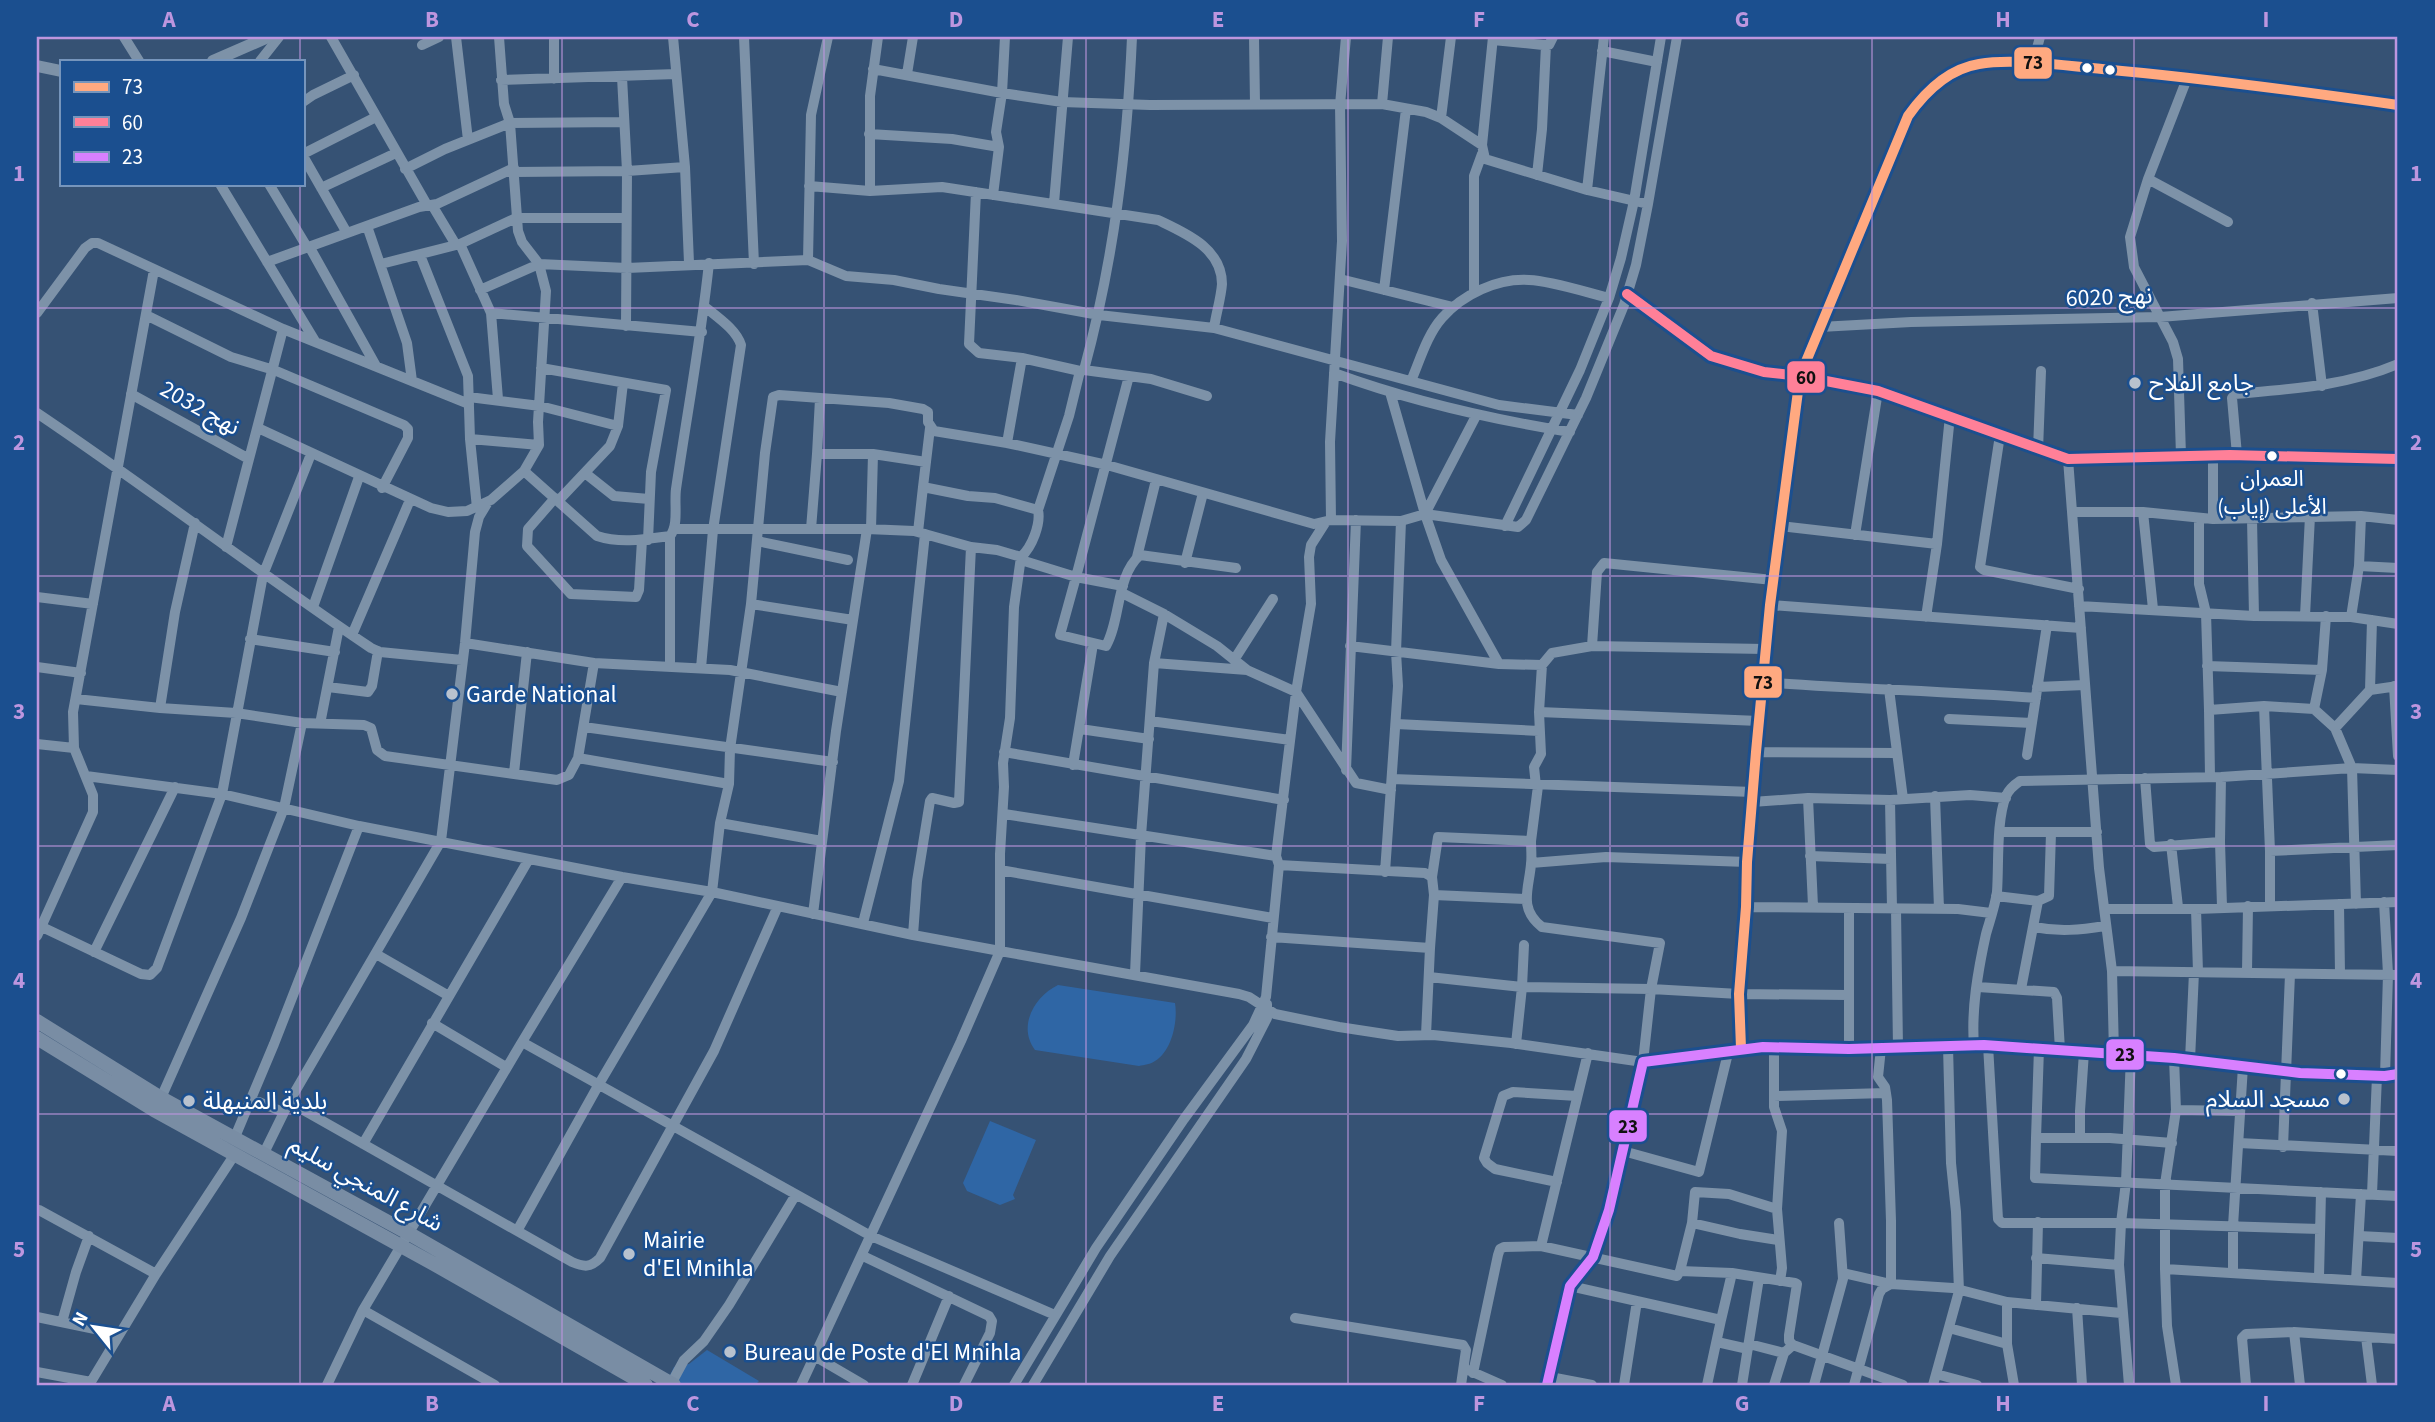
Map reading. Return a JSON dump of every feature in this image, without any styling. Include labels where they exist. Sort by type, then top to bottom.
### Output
[{"type":"main road","name":"شارع المنجي سليم","points":[[37,1021],[161,1098],[264,1153],[646,1385]]},
{"type":"main road","name":"شارع المنجي سليم","points":[[37,1038],[94,1075],[235,1154],[404,1239],[673,1385]]},
{"type":"street","points":[[124,37],[138,60]]},
{"type":"street","points":[[215,60],[268,37]]},
{"type":"street","points":[[261,60],[279,37]]},
{"type":"street","points":[[331,37],[405,169],[458,245],[491,313],[498,399]]},
{"type":"street","points":[[422,45],[439,37]]},
{"type":"street","points":[[456,37],[468,140]]},
{"type":"street","points":[[258,428],[382,488],[440,511],[458,512],[477,508],[524,471],[539,445],[546,291],[538,264],[523,242],[516,218],[510,123],[504,104],[499,37]]},
{"type":"street","points":[[554,37],[554,79]]},
{"type":"street","points":[[673,37],[685,167],[689,264]]},
{"type":"street","points":[[744,37],[754,264]]},
{"type":"street","points":[[808,260],[811,115],[828,37]]},
{"type":"street","points":[[870,191],[870,96],[878,37]]},
{"type":"street","points":[[906,74],[913,37]]},
{"type":"street","points":[[993,195],[999,147],[996,132],[1002,93],[1005,37]]},
{"type":"street","points":[[1054,203],[1068,37]]},
{"type":"street","points":[[801,1385],[974,1014],[1000,951],[1004,752],[1010,718],[1014,607],[1021,559],[1034,536],[1038,510],[1058,454],[1099,315],[1118,213],[1129,103],[1132,37]]},
{"type":"street","points":[[1254,37],[1255,104]]},
{"type":"street","points":[[1033,1385],[1110,1256],[1246,1059],[1259,1036],[1266,1004],[1290,740],[1311,604],[1309,557],[1311,545],[1328,521],[1340,279],[1340,105],[1346,37]]},
{"type":"street","points":[[1382,104],[1388,37]]},
{"type":"street","points":[[1441,118],[1451,37]]},
{"type":"street","points":[[1587,190],[1604,37]]},
{"type":"street","points":[[1505,526],[1580,370],[1609,298],[1634,201],[1661,37]]},
{"type":"street","points":[[930,428],[934,431],[1007,443],[1107,465],[1314,524],[1356,520],[1401,521],[1424,514],[1518,527],[1527,520],[1578,415],[1627,295],[1648,204],[1677,37]]},
{"type":"street","points":[[2032,63],[2040,37]]},
{"type":"street","points":[[1474,293],[1474,176],[1482,149],[1493,38],[1550,41],[1537,175]]},
{"type":"street","points":[[1602,51],[1657,62]]},
{"type":"street","points":[[1461,1385],[1469,1371],[1500,1249],[1541,1246],[1677,1276],[1680,1271],[1692,1223],[1699,1172],[1735,1049],[1746,907],[1746,862],[1765,649],[1800,376],[1908,116],[1922,96],[1942,79],[1978,64],[2032,63],[2188,76],[2398,105]]},
{"type":"street","points":[[37,66],[60,71]]},
{"type":"street","points":[[873,69],[1062,102],[1382,104],[1426,112],[1441,118],[1482,149],[1485,159],[1587,190],[1648,204]]},
{"type":"street","points":[[501,80],[676,74]]},
{"type":"street","points":[[304,101],[313,94],[354,75]]},
{"type":"street","points":[[2180,456],[2179,368],[2173,342],[2134,267],[2130,237],[2148,179],[2188,76]]},
{"type":"street","points":[[622,77],[627,171],[626,326]]},
{"type":"street","points":[[1384,290],[1406,109]]},
{"type":"street","points":[[304,154],[376,117]]},
{"type":"street","points":[[405,169],[510,123],[623,122]]},
{"type":"street","points":[[870,134],[952,139],[999,147]]},
{"type":"street","points":[[321,188],[396,153]]},
{"type":"street","points":[[304,157],[347,233]]},
{"type":"street","points":[[267,262],[430,205],[514,170],[627,171],[685,167]]},
{"type":"street","points":[[2148,179],[2228,222]]},
{"type":"street","points":[[225,186],[315,341]]},
{"type":"street","points":[[270,186],[376,366]]},
{"type":"street","points":[[809,186],[870,191],[942,187],[1158,220],[1189,235],[1211,252],[1222,283],[1214,328]]},
{"type":"street","points":[[976,192],[969,335],[971,348],[979,353],[1022,358],[1082,371],[1151,379],[1207,396]]},
{"type":"street","points":[[381,264],[458,245],[516,218],[626,218]]},
{"type":"street","points":[[367,226],[407,343],[412,381]]},
{"type":"street","points":[[37,313],[85,248],[92,243],[98,243],[283,329],[412,381],[469,400],[498,399],[540,406],[618,426]]},
{"type":"street","points":[[420,255],[466,369],[477,508]]},
{"type":"street","points":[[480,290],[538,264],[627,268],[808,260],[846,276],[894,280],[1099,315],[1214,328],[1499,405],[1578,415]]},
{"type":"street","points":[[670,666],[676,491],[702,332],[709,263]]},
{"type":"street","points":[[154,270],[72,724],[74,748],[93,795],[93,812],[39,931],[94,951],[141,974],[153,972],[161,960],[222,794],[263,575],[311,454]]},
{"type":"street","points":[[1340,279],[1453,307]]},
{"type":"street","points":[[1411,381],[1441,319],[1474,293],[1500,282],[1531,279],[1609,298]]},
{"type":"street","points":[[1627,295],[1711,356],[1764,372],[1878,391],[2068,459],[2237,455],[2398,459]]},
{"type":"street","name":"نهج 6020","points":[[1820,327],[1912,322],[2160,317],[2398,298]]},
{"type":"street","points":[[2312,303],[2322,386]]},
{"type":"street","points":[[701,668],[713,530],[741,345],[730,329],[704,306]]},
{"type":"street","points":[[491,313],[702,332]]},
{"type":"street","points":[[146,315],[221,352],[274,370],[408,429],[408,438],[382,488]]},
{"type":"street","points":[[226,547],[283,329]]},
{"type":"street","points":[[1007,443],[1022,358]]},
{"type":"street","points":[[2237,455],[2233,396],[2322,386],[2364,377],[2398,365]]},
{"type":"street","points":[[541,369],[666,390],[651,472],[645,540],[636,597],[571,594],[527,546],[528,529],[610,446],[618,426],[623,383]]},
{"type":"street","points":[[2038,450],[2041,371]]},
{"type":"street","points":[[1334,373],[1390,392],[1476,414],[1570,432]]},
{"type":"street","points":[[1129,376],[1060,635],[1106,646],[1123,589],[1137,557],[1157,480]]},
{"type":"street","points":[[1855,534],[1878,391]]},
{"type":"street","points":[[1390,392],[1424,514],[1441,560],[1499,664]]},
{"type":"street","name":"نهج 2032","points":[[131,394],[249,459]]},
{"type":"street","points":[[517,1231],[599,1084],[712,892],[720,823],[729,784],[730,749],[751,604],[771,401],[779,395],[889,403],[928,412],[930,428],[899,781],[863,923]]},
{"type":"street","points":[[811,528],[820,399]]},
{"type":"street","points":[[37,413],[117,467],[263,575],[379,651],[462,660]]},
{"type":"street","points":[[1424,514],[1476,414]]},
{"type":"street","points":[[1926,617],[1937,544],[1950,415]]},
{"type":"street","points":[[2000,435],[1980,567],[2079,589]]},
{"type":"street","points":[[470,439],[539,445]]},
{"type":"street","points":[[817,454],[873,454],[926,462]]},
{"type":"street","points":[[813,914],[842,692],[869,529],[873,454]]},
{"type":"street","points":[[2213,456],[2213,519]]},
{"type":"street","points":[[2068,459],[2092,779],[2105,926],[2112,971],[2113,1054]]},
{"type":"street","points":[[524,471],[597,536],[605,539],[645,540],[673,533],[713,530],[757,536],[848,560]]},
{"type":"street","points":[[585,473],[614,496],[649,499]]},
{"type":"street","points":[[313,607],[359,477]]},
{"type":"street","points":[[923,487],[968,496],[995,498],[1038,510]]},
{"type":"street","points":[[1185,562],[1203,493]]},
{"type":"street","points":[[352,635],[410,500]]},
{"type":"street","points":[[264,1153],[283,1112],[441,841],[465,643],[475,532],[479,517],[488,502]]},
{"type":"street","points":[[2072,512],[2143,512],[2213,519],[2361,516],[2398,520]]},
{"type":"street","points":[[2143,512],[2153,609]]},
{"type":"street","points":[[2305,615],[2309,516]]},
{"type":"street","points":[[2351,617],[2359,566],[2361,516]]},
{"type":"street","points":[[2199,518],[2199,584],[2206,613],[2210,777]]},
{"type":"street","points":[[2252,519],[2254,616]]},
{"type":"street","points":[[1346,770],[1356,520]]},
{"type":"street","points":[[1385,873],[1398,686],[1396,652],[1401,521]]},
{"type":"street","points":[[160,708],[175,612],[194,523]]},
{"type":"street","points":[[1780,526],[1937,544]]},
{"type":"street","points":[[757,536],[811,528],[921,533],[971,547],[997,550],[1076,577],[1123,589],[1217,646],[1247,670],[1296,692],[1356,783],[1537,786],[1752,797],[1890,800],[1970,795],[2006,798]]},
{"type":"street","points":[[913,935],[917,881],[930,801],[932,798],[959,802],[971,547]]},
{"type":"street","points":[[1137,557],[1140,555],[1236,568]]},
{"type":"street","points":[[1592,646],[1597,572],[1604,563],[1773,580]]},
{"type":"street","points":[[2359,566],[2398,568]]},
{"type":"street","points":[[37,597],[93,604]]},
{"type":"street","points":[[1234,660],[1273,599]]},
{"type":"street","points":[[751,604],[853,620]]},
{"type":"street","points":[[1770,604],[2081,628]]},
{"type":"street","points":[[2079,606],[2254,616],[2351,617],[2398,624]]},
{"type":"street","points":[[1135,974],[1141,836],[1154,663],[1164,614]]},
{"type":"street","points":[[2314,709],[2322,670],[2326,616]]},
{"type":"street","points":[[2370,690],[2372,620]]},
{"type":"street","points":[[2026,755],[2047,625]]},
{"type":"street","points":[[320,724],[339,627]]},
{"type":"street","points":[[250,639],[335,652]]},
{"type":"street","points":[[465,643],[594,663],[740,672],[842,692]]},
{"type":"street","points":[[1073,765],[1093,644]]},
{"type":"street","points":[[1350,646],[1499,664],[1542,665]]},
{"type":"street","points":[[1592,1385],[1548,1381],[1570,1286],[1593,1257],[1609,1210],[1643,1062],[1651,989],[1661,944],[1542,927],[1531,916],[1525,899],[1531,863],[1537,786],[1535,761],[1541,754],[1539,712],[1542,665],[1552,653],[1592,646],[1765,649]]},
{"type":"street","points":[[328,687],[368,692],[372,686],[379,651]]},
{"type":"street","points":[[514,773],[527,652]]},
{"type":"street","points":[[76,699],[236,713],[302,723],[368,726],[377,750],[385,756],[561,779],[573,771],[578,758],[594,663]]},
{"type":"street","points":[[1154,663],[1247,670]]},
{"type":"street","points":[[2207,666],[2322,670]]},
{"type":"street","points":[[37,667],[81,673]]},
{"type":"street","points":[[1762,682],[1940,690],[2036,698]]},
{"type":"street","points":[[2038,687],[2085,685]]},
{"type":"street","points":[[2335,728],[2370,690],[2396,686],[2398,756]]},
{"type":"street","points":[[1889,689],[1903,799]]},
{"type":"street","points":[[2209,710],[2264,706],[2314,709],[2335,728],[2352,768],[2357,904]]},
{"type":"street","points":[[2264,706],[2270,906]]},
{"type":"street","points":[[1539,712],[1759,721]]},
{"type":"street","points":[[1949,719],[2032,723]]},
{"type":"street","points":[[1150,721],[1290,740]]},
{"type":"street","points":[[161,1098],[241,918],[284,808],[302,723]]},
{"type":"street","points":[[1396,724],[1539,731]]},
{"type":"street","points":[[584,727],[833,762]]},
{"type":"street","points":[[1080,729],[1149,739]]},
{"type":"street","points":[[37,744],[74,748]]},
{"type":"street","points":[[1004,752],[1284,800]]},
{"type":"street","points":[[1756,752],[1896,753]]},
{"type":"street","points":[[578,758],[729,784]]},
{"type":"street","points":[[1974,1045],[1972,1027],[1996,896],[2000,832],[2006,798],[2012,786],[2020,781],[2221,777],[2352,768],[2398,770]]},
{"type":"street","points":[[86,776],[222,794],[359,826],[712,892],[913,935],[1239,994],[1266,1004],[1281,1015],[1398,1035],[1426,1035],[1516,1044],[1643,1062],[1774,1046],[1849,1049],[1988,1045],[2174,1058],[2287,1072],[2387,1075]]},
{"type":"street","points":[[2221,777],[2222,907]]},
{"type":"street","points":[[2145,778],[2150,844],[2154,846],[2220,842]]},
{"type":"street","points":[[94,951],[175,787]]},
{"type":"street","points":[[1935,796],[1939,909]]},
{"type":"street","points":[[1808,798],[1813,906]]},
{"type":"street","points":[[1890,800],[1898,1048]]},
{"type":"street","points":[[1004,814],[1277,860],[1385,873],[1425,873],[1432,877]]},
{"type":"street","points":[[720,823],[822,841]]},
{"type":"street","points":[[235,1137],[359,826]]},
{"type":"street","points":[[2000,832],[2097,832]]},
{"type":"street","points":[[1996,896],[2038,901],[2049,896],[2050,833]]},
{"type":"street","points":[[1426,1035],[1434,895],[1432,877],[1438,837],[1531,841]]},
{"type":"street","points":[[2171,844],[2178,907]]},
{"type":"street","points":[[2270,851],[2398,845]]},
{"type":"street","points":[[1810,856],[1891,859]]},
{"type":"street","points":[[1531,863],[1606,857],[1746,862]]},
{"type":"street","points":[[363,1144],[529,859]]},
{"type":"street","points":[[1000,870],[1273,918]]},
{"type":"street","points":[[327,1385],[363,1310],[404,1239],[622,877]]},
{"type":"street","points":[[1434,895],[1525,899]]},
{"type":"street","points":[[2021,989],[2038,901]]},
{"type":"street","points":[[2356,1280],[2359,1236],[2387,1075],[2393,974],[2384,902]]},
{"type":"street","points":[[2105,909],[2196,909],[2398,902]]},
{"type":"street","points":[[2339,904],[2340,974]]},
{"type":"street","points":[[289,1102],[572,1262],[585,1267],[593,1265],[600,1258],[674,1126],[736,1005],[778,906]]},
{"type":"street","points":[[2248,906],[2248,972]]},
{"type":"street","points":[[1746,907],[1939,909],[1992,913]]},
{"type":"street","points":[[1849,908],[1849,1049]]},
{"type":"street","points":[[2190,1060],[2196,972],[2196,909]]},
{"type":"street","points":[[2034,927],[2053,931],[2075,931],[2105,926]]},
{"type":"street","points":[[1271,937],[1430,948]]},
{"type":"street","points":[[1516,1044],[1524,945]]},
{"type":"street","points":[[376,954],[449,996]]},
{"type":"street","points":[[2112,971],[2393,974]]},
{"type":"street","points":[[2283,1147],[2290,974]]},
{"type":"street","points":[[1429,977],[1522,987],[1848,995]]},
{"type":"street","points":[[1978,987],[2054,992],[2060,1051]]},
{"type":"street","points":[[1014,1385],[1097,1248],[1266,1004]]},
{"type":"street","points":[[432,1023],[506,1067]]},
{"type":"street","points":[[522,1042],[871,1236],[1055,1315]]},
{"type":"street","points":[[1988,1045],[1998,1219],[2002,1223],[2121,1223],[2320,1229]]},
{"type":"street","points":[[1774,1046],[1774,1107],[1782,1131],[1777,1209],[1782,1268],[1780,1281]]},
{"type":"street","points":[[1933,1385],[1959,1291],[1951,1163],[1948,1046]]},
{"type":"street","points":[[1881,1048],[1878,1077],[1886,1093],[1891,1284]]},
{"type":"street","points":[[2039,1048],[2035,1178],[2398,1195]]},
{"type":"street","points":[[2080,1138],[2084,1052]]},
{"type":"street","points":[[1541,1246],[1588,1053]]},
{"type":"street","points":[[2129,1385],[2119,1265],[2126,1182],[2130,1055]]},
{"type":"street","points":[[2174,1058],[2176,1110],[2165,1184],[2165,1269],[2167,1326],[2176,1385]]},
{"type":"street","points":[[2233,1273],[2235,1186],[2244,1066]]},
{"type":"street","points":[[1557,1182],[1495,1169],[1484,1158],[1503,1096],[1513,1092],[1577,1096]]},
{"type":"street","points":[[1774,1096],[1886,1093]]},
{"type":"street","points":[[252,1099],[283,1112]]},
{"type":"street","points":[[2176,1110],[2240,1111]]},
{"type":"street","points":[[2036,1138],[2172,1143]]},
{"type":"street","points":[[2239,1143],[2398,1152]]},
{"type":"street","points":[[1623,1152],[1699,1172]]},
{"type":"street","points":[[37,1372],[90,1384],[156,1274],[235,1154]]},
{"type":"street","points":[[1695,1192],[1729,1194],[1777,1209]]},
{"type":"street","points":[[2319,1277],[2321,1192]]},
{"type":"street","points":[[673,1385],[684,1360],[704,1341],[729,1306],[795,1196]]},
{"type":"street","points":[[39,1210],[156,1274]]},
{"type":"street","points":[[2036,1305],[2038,1222]]},
{"type":"street","points":[[1692,1223],[1778,1240]]},
{"type":"street","points":[[1814,1385],[1843,1273],[1839,1223]]},
{"type":"street","points":[[62,1322],[89,1236]]},
{"type":"street","points":[[2359,1236],[2398,1238]]},
{"type":"street","points":[[1097,1248],[1110,1256]]},
{"type":"street","points":[[863,1256],[984,1313],[992,1321],[990,1333],[964,1385]]},
{"type":"street","points":[[2036,1258],[2119,1265]]},
{"type":"street","points":[[2165,1269],[2398,1283]]},
{"type":"street","points":[[1680,1271],[1732,1273],[1797,1284],[1789,1335],[1789,1341],[1793,1345],[1903,1385]]},
{"type":"street","points":[[1707,1385],[1732,1273]]},
{"type":"street","points":[[1843,1273],[1891,1284],[1959,1291],[2007,1302],[2121,1313]]},
{"type":"street","points":[[1742,1385],[1759,1278]]},
{"type":"street","points":[[1854,1385],[1879,1294],[1891,1284]]},
{"type":"street","points":[[1570,1286],[1721,1320]]},
{"type":"street","points":[[912,1385],[949,1296]]},
{"type":"street","points":[[1624,1385],[1637,1301]]},
{"type":"street","points":[[2007,1302],[2007,1344],[2014,1385]]},
{"type":"street","points":[[2077,1308],[2082,1385]]},
{"type":"street","points":[[363,1310],[495,1385]]},
{"type":"street","points":[[37,1317],[119,1334]]},
{"type":"street","points":[[1295,1318],[1459,1343],[1466,1350],[1469,1371]]},
{"type":"street","points":[[1949,1328],[2007,1344]]},
{"type":"street","points":[[2246,1385],[2242,1338],[2251,1332],[2398,1339]]},
{"type":"street","points":[[2294,1332],[2300,1385]]},
{"type":"street","points":[[2366,1337],[2372,1385]]},
{"type":"street","points":[[1717,1342],[1784,1353]]},
{"type":"street","points":[[1774,1385],[1784,1353],[1793,1345]]},
{"type":"street","points":[[816,1357],[864,1385]]},
{"type":"street","points":[[1469,1371],[1502,1385]]},
{"type":"street","points":[[1936,1374],[1978,1385]]},
{"type":"shaded area","points":[[1058,985],[1175,1003],[1176,1018],[1170,1043],[1153,1062],[1139,1066],[1035,1050],[1028,1031],[1031,1013],[1042,996]]},
{"type":"shaded area","points":[[990,1121],[1036,1140],[1013,1195],[1015,1199],[1000,1205],[967,1191],[963,1183]]},
{"type":"shaded area","points":[[707,1350],[759,1381],[755,1385],[684,1385],[669,1377],[674,1367],[689,1364]]},
{"type":"transit line","name":"73","points":[[1741,1048],[1739,994],[1756,752],[1770,605],[1800,376],[1908,116],[1922,98],[1947,76],[1968,67],[1993,62],[2024,62],[2176,76],[2398,105]]},
{"type":"transit line","name":"60","points":[[1627,294],[1711,356],[1764,372],[1878,391],[2068,459],[2230,455],[2398,459]]},
{"type":"transit line","name":"23","points":[[1547,1385],[1570,1286],[1593,1257],[1609,1210],[1643,1062],[1763,1047],[1849,1049],[1984,1045],[2174,1058],[2300,1073],[2385,1076],[2398,1074]]},
{"type":"place","name":"جامع الفلاح","points":[[2135,383]]},
{"type":"place","name":"العمران الأعلى (إياب)","points":[[2272,456]]},
{"type":"place","name":"Garde National","points":[[452,694]]},
{"type":"place","name":"مسجد السلام","points":[[2344,1099]]},
{"type":"place","name":"بلدية المنيهلة","points":[[189,1101]]},
{"type":"place","name":"Mairie d'El Mnihla","points":[[629,1254]]},
{"type":"place","name":"Bureau de Poste d'El Mnihla","points":[[730,1352]]}]
